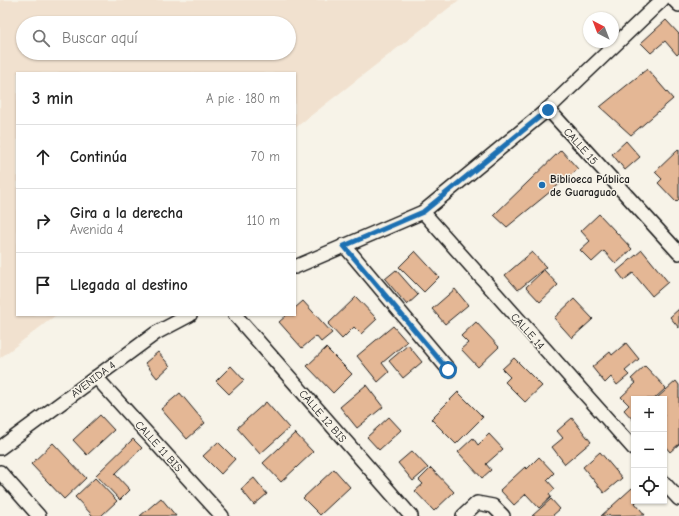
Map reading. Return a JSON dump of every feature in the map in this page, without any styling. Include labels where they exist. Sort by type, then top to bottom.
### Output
[{"type":"street","points":[[296,267],[423,212],[548,110],[662,0]]},
{"type":"street","points":[[674,0],[679,5]]},
{"type":"street","name":"CALLE 15","points":[[548,110],[679,253]]},
{"type":"street","name":"CALLE 14","points":[[423,212],[631,446]]},
{"type":"street","points":[[344,246],[448,370]]},
{"type":"street","name":"AVENIDA 4","points":[[0,448],[156,333],[188,316]]},
{"type":"street","name":"CALLE 12 BIS","points":[[235,316],[411,516]]},
{"type":"street","name":"CALLE 11 BIS","points":[[96,377],[222,516]]},
{"type":"street","points":[[0,472],[39,516]]},
{"type":"street","points":[[667,485],[679,499]]},
{"type":"street","points":[[463,516],[477,503],[494,506],[503,516]]},
{"type":"shaded area","points":[[0,0],[459,0],[296,127],[296,72],[16,72],[16,316],[55,316],[0,358]]},
{"type":"building","points":[[666,20],[679,34],[679,53],[677,55],[665,41],[651,53],[641,43]]},
{"type":"building","points":[[647,69],[673,99],[631,135],[600,107]]},
{"type":"building","points":[[626,141],[640,157],[625,170],[612,154]]},
{"type":"building","points":[[679,149],[679,199],[676,202],[658,183],[662,179],[655,172]]},
{"type":"building","points":[[561,150],[578,169],[507,227],[494,215]]},
{"type":"building","points":[[599,214],[632,249],[616,264],[604,251],[592,262],[580,250],[590,241],[581,231]]},
{"type":"building","points":[[642,250],[668,282],[652,296],[633,273],[624,280],[617,271]]},
{"type":"building","points":[[415,251],[439,277],[424,292],[399,267]]},
{"type":"building","points":[[532,252],[546,267],[518,290],[505,275]]},
{"type":"building","points":[[396,270],[418,295],[407,305],[385,279]]},
{"type":"building","points":[[544,270],[558,285],[540,302],[526,287]]},
{"type":"building","points":[[455,289],[468,305],[445,324],[432,309]]},
{"type":"building","points":[[356,297],[377,319],[361,334],[354,327],[342,339],[328,324]]},
{"type":"building","points":[[574,299],[593,319],[572,338],[554,318]]},
{"type":"building","points":[[303,301],[332,333],[321,342],[316,336],[302,348],[279,322],[286,316],[296,316],[296,307]]},
{"type":"building","points":[[679,309],[679,328],[670,317]]},
{"type":"building","points":[[476,322],[499,347],[478,367],[461,349],[468,343],[461,336]]},
{"type":"building","points":[[393,326],[407,342],[382,363],[389,372],[378,382],[357,356]]},
{"type":"building","points":[[626,343],[639,359],[625,371],[629,375],[617,385],[611,377],[605,383],[592,367],[610,352],[612,355]]},
{"type":"building","points":[[408,345],[422,362],[403,378],[389,361]]},
{"type":"building","points":[[326,348],[352,374],[333,393],[307,366]]},
{"type":"building","points":[[158,352],[170,366],[157,378],[145,363]]},
{"type":"building","points":[[514,358],[542,386],[525,402],[505,382],[510,377],[502,369]]},
{"type":"building","points":[[231,366],[244,380],[229,394],[216,381]]},
{"type":"building","points":[[645,366],[666,388],[657,396],[631,396],[631,418],[624,410],[629,405],[621,397],[636,383],[631,379]]},
{"type":"building","points":[[676,381],[679,385],[679,444],[670,452],[667,448],[667,396],[659,396]]},
{"type":"building","points":[[366,385],[383,407],[357,428],[340,407]]},
{"type":"building","points":[[458,392],[483,417],[456,444],[431,419]]},
{"type":"building","points":[[180,393],[205,423],[187,439],[161,409]]},
{"type":"building","points":[[266,402],[289,428],[260,454],[237,428]]},
{"type":"building","points":[[100,415],[114,430],[87,455],[73,440]]},
{"type":"building","points":[[389,417],[401,430],[379,450],[367,437]]},
{"type":"building","points":[[572,418],[591,442],[565,464],[552,447],[563,438],[557,431]]},
{"type":"building","points":[[295,433],[313,452],[281,482],[263,463]]},
{"type":"building","points":[[489,434],[503,449],[486,464],[491,470],[482,478],[458,452],[473,438],[478,445]]},
{"type":"building","points":[[133,439],[142,448],[115,474],[130,490],[120,500],[96,475]]},
{"type":"building","points":[[218,442],[235,459],[221,474],[203,456]]},
{"type":"building","points":[[53,443],[86,478],[64,499],[31,464]]},
{"type":"building","points":[[412,451],[428,468],[413,481],[398,463]]},
{"type":"building","points":[[600,452],[622,478],[604,493],[583,467]]},
{"type":"building","points":[[539,457],[554,473],[547,480],[555,489],[549,494],[551,497],[539,508],[526,494],[514,505],[500,490],[525,467],[527,469]]},
{"type":"building","points":[[431,468],[454,492],[434,511],[415,491],[423,484],[419,480]]},
{"type":"building","points":[[334,469],[350,487],[320,515],[303,498]]},
{"type":"building","points":[[95,478],[117,501],[101,516],[93,516],[75,497]]},
{"type":"building","points":[[254,478],[267,494],[254,505],[241,489]]},
{"type":"building","points":[[631,489],[631,504],[636,504],[645,515],[601,516]]},
{"type":"building","points":[[161,498],[176,516],[140,516]]},
{"type":"building","points":[[551,499],[560,509],[552,516],[532,516]]},
{"type":"place","name":"Biblioeca Pública de Guaraguao","points":[[542,185]]},
{"type":"route","points":[[448,370],[344,246],[423,212],[548,110]]}]
